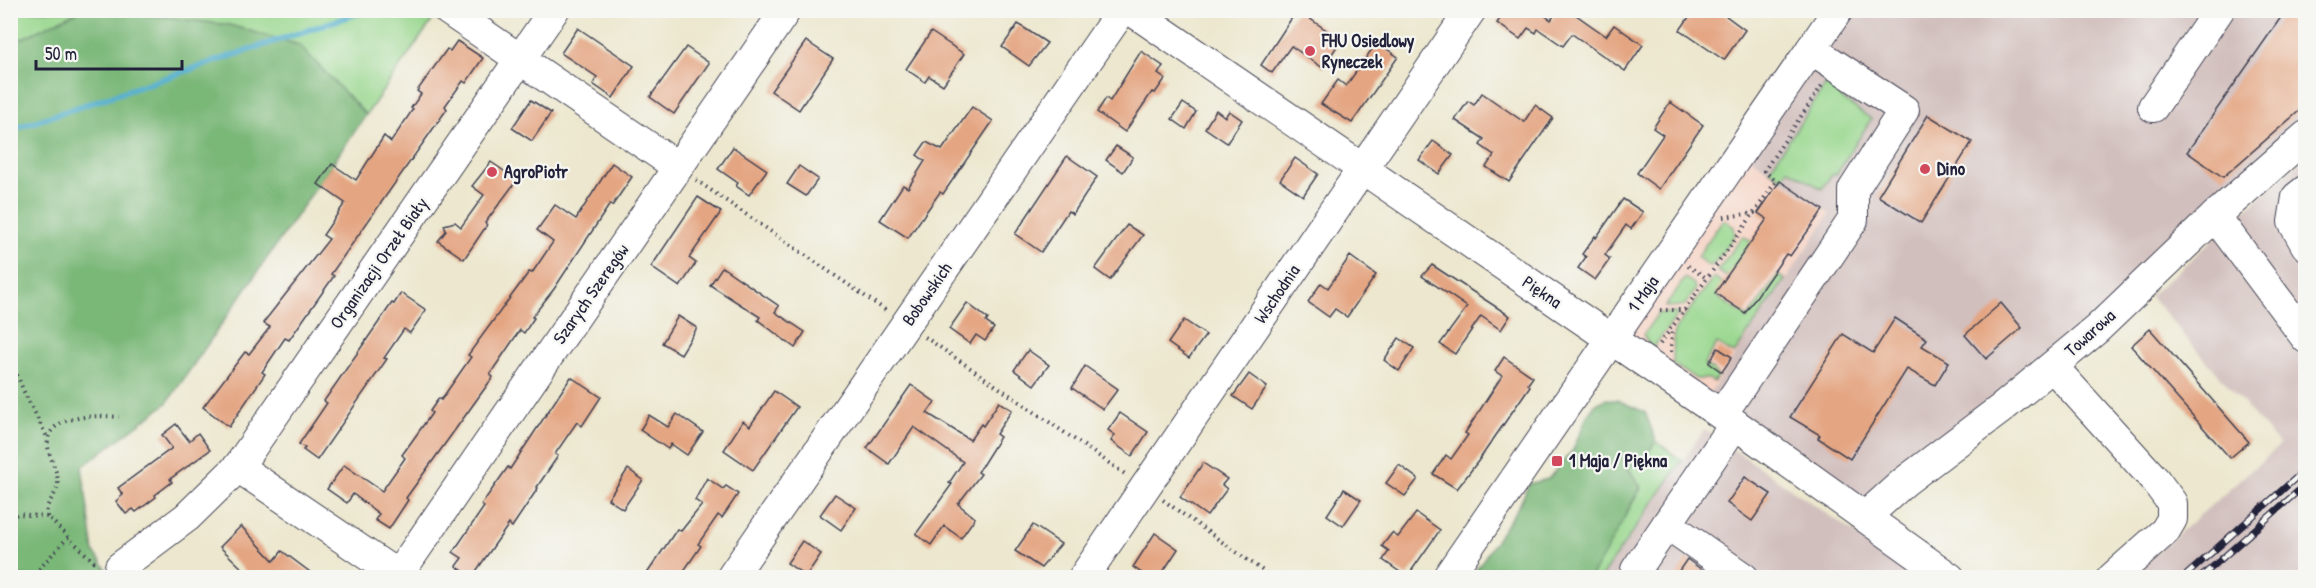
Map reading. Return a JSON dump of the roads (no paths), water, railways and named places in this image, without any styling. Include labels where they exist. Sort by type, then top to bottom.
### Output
[{"type":"street","points":[[448,10],[683,171]]},
{"type":"street","name":"Organizacji Orzeł Biały","points":[[110,568],[187,518],[238,466],[554,10]]},
{"type":"street","name":"Szarych Szeregów","points":[[397,576],[683,171],[786,10]]},
{"type":"street","name":"Bobowskich","points":[[730,578],[1122,10]]},
{"type":"street","name":"Piękna","points":[[1131,10],[1729,419],[1950,578]]},
{"type":"street","name":"Wschodnia","points":[[1083,578],[1471,10]]},
{"type":"street","name":"1 Maja","points":[[1448,578],[1838,10]]},
{"type":"street","points":[[2153,107],[2219,10]]},
{"type":"street","points":[[1636,570],[1667,524],[1729,419],[1853,220],[1853,190],[1904,110],[1812,49]]},
{"type":"street","name":"Towarowa","points":[[1865,517],[1904,482],[2002,408],[2097,329],[2215,216],[2306,136]]},
{"type":"street","points":[[2306,189],[2297,197],[2293,222],[2306,245]]},
{"type":"street","points":[[2215,216],[2306,338]]},
{"type":"street","points":[[2053,367],[2155,480],[2172,504],[2172,519],[2165,531],[2112,578]]},
{"type":"street","points":[[238,466],[397,576]]},
{"type":"street","points":[[1667,524],[1744,578]]},
{"type":"waterway","points":[[10,130],[368,10]]},
{"type":"railway","points":[[2183,578],[2306,469]]},
{"type":"railway","points":[[2200,578],[2306,484]]},
{"type":"place","name":"FHU Osiedlowy Ryneczek","points":[[1310,51]]},
{"type":"place","name":"Dino","points":[[1925,169]]},
{"type":"place","name":"AgroPiotr","points":[[492,172]]},
{"type":"place","name":"1 Maja / Piękna","points":[[1557,461]]}]
